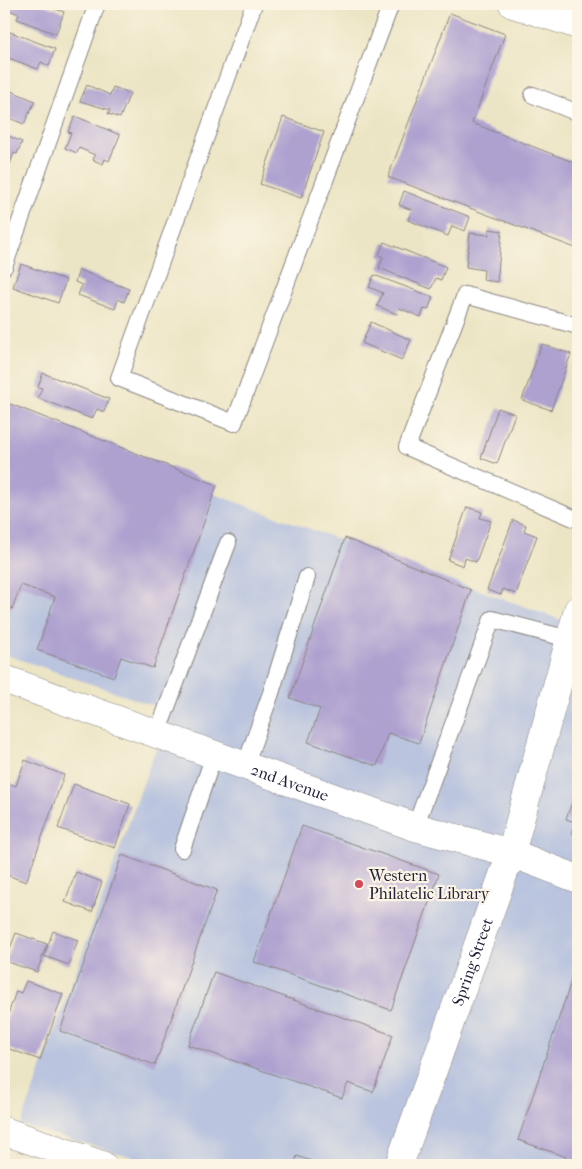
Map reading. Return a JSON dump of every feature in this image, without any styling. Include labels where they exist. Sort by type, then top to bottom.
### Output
[{"type":"street","points":[[513,4],[578,25]]},
{"type":"street","name":"Spring Street","points":[[399,1165],[511,853],[578,610]]},
{"type":"street","name":"2nd Avenue","points":[[4,679],[415,827],[511,853],[578,879]]},
{"type":"street","points":[[4,1131],[102,1165]]},
{"type":"lane","points":[[4,267],[97,4]]},
{"type":"lane","points":[[254,4],[119,378],[234,423],[391,4]]},
{"type":"lane","points":[[533,95],[578,113]]},
{"type":"lane","points":[[578,326],[464,295],[407,447],[578,520]]},
{"type":"lane","points":[[157,734],[228,542]]},
{"type":"lane","points":[[245,766],[271,693],[307,577]]},
{"type":"lane","points":[[415,827],[492,619],[569,639]]},
{"type":"lane","points":[[182,849],[214,754]]},
{"type":"shaded area","points":[[4,418],[578,626],[578,1165],[134,1165],[136,1158],[21,1125],[169,711],[4,654]]},
{"type":"building","points":[[4,4],[42,4],[64,12],[56,34],[17,19],[19,14],[4,8]]},
{"type":"building","points":[[450,13],[505,34],[472,123],[578,164],[578,249],[388,177]]},
{"type":"building","points":[[5,30],[55,49],[49,66],[41,62],[38,69],[6,57],[9,50],[4,48]]},
{"type":"building","points":[[87,85],[110,95],[113,87],[130,93],[120,118],[108,114],[110,110],[80,101]]},
{"type":"building","points":[[4,88],[35,101],[24,124],[4,116]]},
{"type":"building","points":[[75,116],[120,135],[109,161],[105,159],[103,164],[93,160],[95,155],[79,148],[77,153],[65,148],[71,133],[68,132]]},
{"type":"building","points":[[283,117],[324,132],[301,198],[260,184]]},
{"type":"building","points":[[4,134],[22,142],[17,154],[14,153],[10,164],[4,162]]},
{"type":"building","points":[[404,191],[470,217],[465,231],[452,226],[448,236],[408,220],[412,210],[399,205]]},
{"type":"building","points":[[489,229],[502,231],[497,282],[483,280],[484,270],[466,267],[470,233],[489,235]]},
{"type":"building","points":[[384,242],[446,267],[441,280],[436,278],[431,289],[379,268],[383,257],[379,255]]},
{"type":"building","points":[[21,264],[66,280],[58,303],[13,287]]},
{"type":"building","points":[[79,270],[129,289],[124,302],[118,299],[115,309],[78,295],[82,285],[75,282]]},
{"type":"building","points":[[374,275],[433,297],[428,310],[424,309],[421,317],[399,308],[397,314],[377,306],[383,293],[369,287]]},
{"type":"building","points":[[371,322],[411,340],[402,360],[362,343]]},
{"type":"building","points":[[542,344],[571,354],[551,410],[522,400]]},
{"type":"building","points":[[43,373],[109,399],[104,412],[97,409],[92,419],[38,398],[42,388],[38,387]]},
{"type":"building","points":[[5,402],[217,485],[153,668],[121,657],[114,677],[37,650],[55,597],[21,585],[12,609],[4,606]]},
{"type":"building","points":[[498,408],[515,414],[497,464],[481,458]]},
{"type":"building","points":[[467,507],[482,512],[480,518],[491,521],[476,562],[465,558],[463,566],[448,560]]},
{"type":"building","points":[[513,520],[526,525],[524,531],[537,536],[516,594],[503,589],[501,595],[487,590]]},
{"type":"building","points":[[345,538],[471,590],[419,743],[388,733],[377,766],[308,742],[320,709],[290,698]]},
{"type":"building","points":[[25,760],[64,775],[26,882],[4,874],[4,781],[16,786]]},
{"type":"building","points":[[74,784],[130,804],[115,848],[58,828]]},
{"type":"building","points":[[578,785],[578,835],[571,833],[575,822],[566,819]]},
{"type":"building","points":[[302,826],[439,874],[391,1010],[254,962]]},
{"type":"building","points":[[122,855],[217,890],[155,1065],[60,1031]]},
{"type":"building","points":[[76,872],[102,882],[92,912],[65,902]]},
{"type":"building","points":[[53,931],[78,940],[69,965],[44,956]]},
{"type":"building","points":[[16,933],[47,944],[37,972],[5,961]]},
{"type":"building","points":[[578,961],[578,1161],[518,1140]]},
{"type":"building","points":[[214,972],[393,1035],[373,1092],[348,1083],[342,1098],[188,1045]]},
{"type":"building","points":[[26,981],[63,994],[40,1060],[4,1047],[4,1027],[16,991],[21,993]]},
{"type":"building","points":[[297,1156],[317,1163],[316,1165],[294,1165]]},
{"type":"place","name":"Western Philatelic Library","points":[[359,884]]}]
